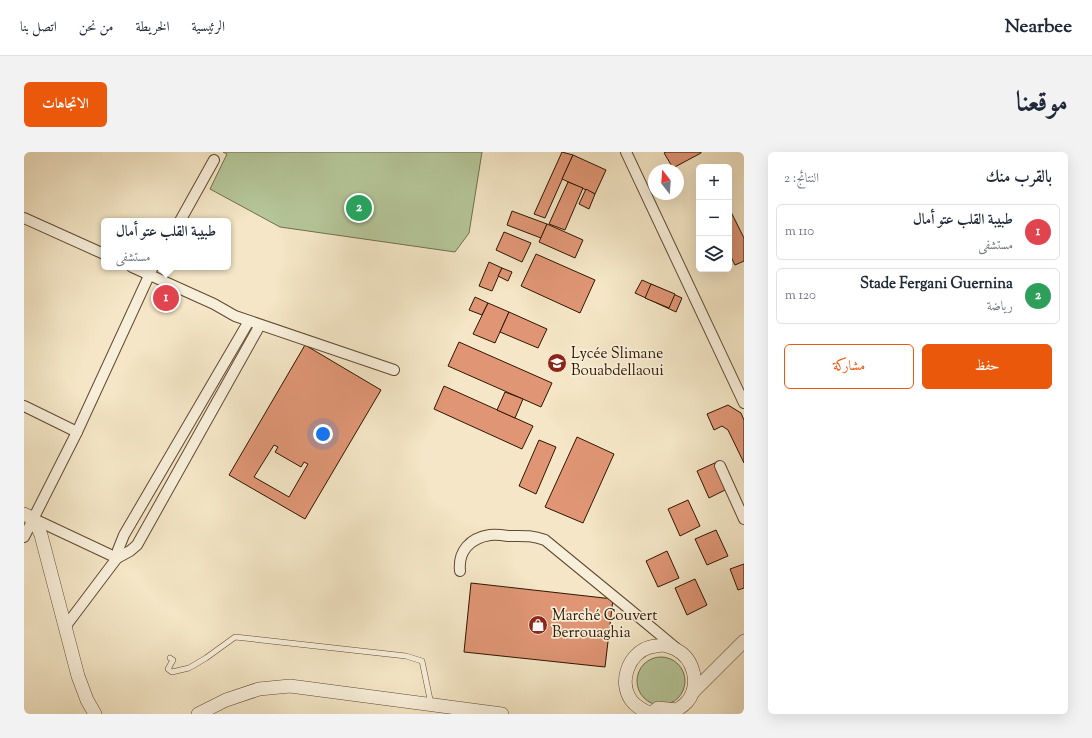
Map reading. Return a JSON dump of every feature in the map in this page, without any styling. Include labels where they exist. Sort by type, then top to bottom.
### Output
[{"type":"street","points":[[626,152],[744,403]]},
{"type":"street","points":[[182,218],[214,160]]},
{"type":"street","points":[[25,222],[101,253]]},
{"type":"street","points":[[24,537],[29,516],[77,432],[151,271],[235,316],[394,370]]},
{"type":"street","points":[[117,558],[118,550],[124,535],[249,321]]},
{"type":"street","points":[[65,627],[117,558],[130,551],[137,545],[260,324]]},
{"type":"street","points":[[24,406],[77,432]]},
{"type":"street","points":[[720,466],[744,519]]},
{"type":"street","points":[[29,516],[117,558]]},
{"type":"street","points":[[29,516],[41,535],[78,676],[87,700],[95,714]]},
{"type":"street","points":[[460,571],[459,562],[461,554],[478,538],[490,535],[533,536],[545,540],[684,655],[692,665],[695,680],[693,692]]},
{"type":"street","points":[[684,655],[674,648],[663,645],[640,651],[632,660],[626,671],[625,683],[631,700],[640,709],[653,712],[677,710],[687,702],[693,692],[744,641]]},
{"type":"street","points":[[198,714],[226,700],[260,689],[290,686],[502,714]]},
{"type":"lane","points":[[170,658],[173,660],[168,669],[172,672],[189,668],[235,638],[406,656],[422,661],[431,705]]},
{"type":"green space","points":[[223,152],[482,152],[469,233],[455,252],[280,227],[210,189],[227,154]]},
{"type":"green space","points":[[656,657],[666,657],[678,664],[685,676],[685,686],[678,698],[666,705],[656,705],[648,701],[641,694],[637,686],[637,676],[641,668],[648,661]]},
{"type":"building","points":[[562,152],[573,155],[545,218],[534,214]]},
{"type":"building","points":[[701,152],[680,164],[671,164],[664,153]]},
{"type":"building","points":[[573,155],[606,170],[595,194],[562,179]]},
{"type":"building","points":[[568,182],[583,188],[565,230],[549,224]]},
{"type":"building","points":[[586,189],[595,194],[589,209],[579,204]]},
{"type":"building","points":[[512,211],[547,224],[541,238],[507,225]]},
{"type":"building","points":[[732,214],[744,238],[744,261],[735,265],[732,259]]},
{"type":"building","points":[[547,224],[583,240],[575,258],[539,242]]},
{"type":"building","points":[[504,232],[531,243],[522,262],[496,250]]},
{"type":"building","points":[[536,254],[595,280],[580,313],[521,286]]},
{"type":"building","points":[[489,262],[502,268],[492,291],[479,286]]},
{"type":"building","points":[[502,268],[512,272],[508,281],[498,276]]},
{"type":"building","points":[[642,280],[682,298],[676,312],[635,293]]},
{"type":"building","points":[[651,284],[675,294],[669,308],[645,298]]},
{"type":"building","points":[[475,297],[488,303],[482,315],[469,310]]},
{"type":"building","points":[[488,303],[509,312],[495,343],[473,334]]},
{"type":"building","points":[[509,312],[547,329],[538,348],[500,332]]},
{"type":"building","points":[[459,342],[552,383],[541,407],[448,366]]},
{"type":"building","points":[[305,345],[381,390],[305,519],[229,475]],"holes":[[[274,445],[278,447],[275,452],[301,467],[304,462],[308,464],[289,497],[254,477]]]},
{"type":"building","points":[[444,386],[533,426],[522,449],[434,409]]},
{"type":"building","points":[[505,392],[523,399],[515,418],[497,410]]},
{"type":"building","points":[[728,405],[741,413],[744,420],[744,463],[728,430],[722,426],[714,430],[707,414]]},
{"type":"building","points":[[577,437],[614,454],[583,523],[545,507]]},
{"type":"building","points":[[539,440],[556,447],[536,494],[519,486]]},
{"type":"building","points":[[717,462],[729,488],[709,498],[697,471]]},
{"type":"building","points":[[688,500],[700,526],[680,536],[668,509]]},
{"type":"building","points":[[716,530],[728,556],[707,565],[695,539]]},
{"type":"building","points":[[667,551],[679,578],[658,587],[646,561]]},
{"type":"building","points":[[744,564],[744,588],[738,590],[730,569]]},
{"type":"building","points":[[695,579],[707,605],[687,615],[675,588]]},
{"type":"building","name":"Marché Couvert Berrouaghia","points":[[471,583],[613,599],[605,667],[464,652]]},
{"type":"place","name":"Stade Fergani Guernina","points":[[359,208]]},
{"type":"place","name":"طبيبة القلب عتو أمال","points":[[166,298]]},
{"type":"place","name":"Lycée Slimane Bouabdellaoui","points":[[557,363]]},
{"type":"place","name":"Marché Couvert Berrouaghia","points":[[538,625]]}]
